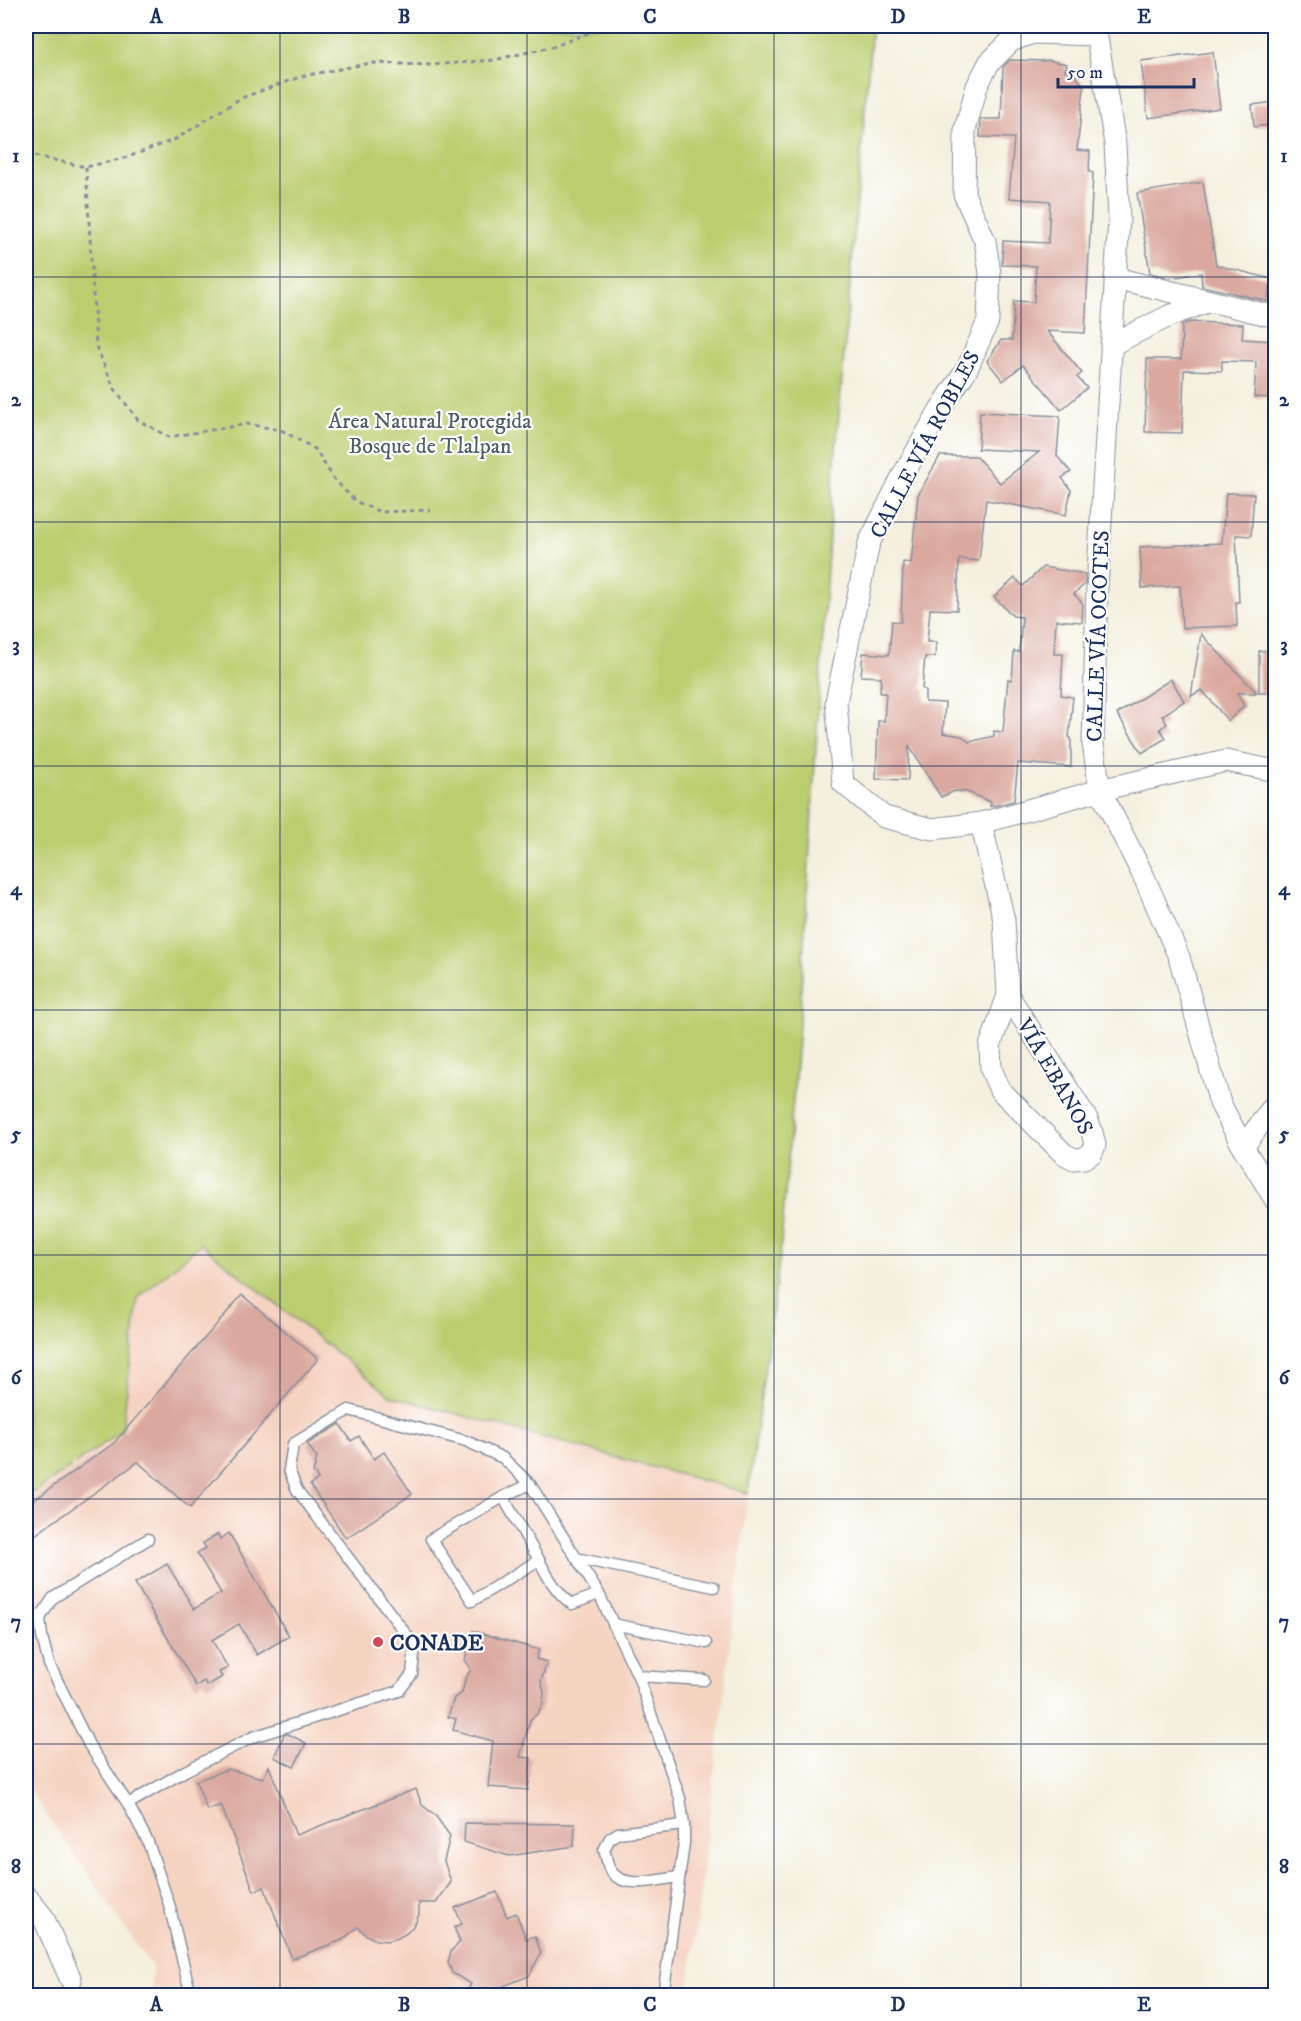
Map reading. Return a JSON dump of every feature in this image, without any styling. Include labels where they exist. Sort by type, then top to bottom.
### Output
[{"type":"street","name":"CALLE VÍA OCOTES","points":[[1096,30],[1115,144],[1119,218],[1097,578],[1093,744],[1100,790],[1144,877],[1179,957],[1221,1103],[1243,1147],[1275,1201]]},
{"type":"street","name":"CALLE VÍA ROBLES","points":[[1096,30],[1033,33],[1011,41],[988,63],[977,86],[965,129],[964,194],[985,241],[990,273],[988,321],[967,369],[941,408],[903,475],[869,543],[836,702],[843,783],[884,817],[932,829],[981,823],[1100,790],[1226,761],[1275,771]]},
{"type":"street","points":[[1115,278],[1275,317]]},
{"type":"street","points":[[1111,345],[1169,316],[1210,301]]},
{"type":"street","name":"VÍA EBANOS","points":[[981,823],[1004,920],[1008,994],[990,1046],[991,1069],[1000,1090],[1064,1154],[1074,1159],[1084,1158],[1092,1153],[1095,1145],[1087,1119],[1008,994]]},
{"type":"street","points":[[1243,1147],[1275,1103]]},
{"type":"street","points":[[26,1896],[43,1917],[71,1980]]},
{"type":"lane","points":[[128,1804],[185,1771],[253,1737],[399,1691],[412,1674],[415,1646],[297,1490],[289,1470],[293,1444],[349,1410],[466,1441],[503,1458],[530,1484],[599,1594],[638,1677],[680,1798],[684,1825],[663,1995]]},
{"type":"lane","points":[[530,1484],[502,1497],[431,1539],[472,1601],[539,1560]]},
{"type":"lane","points":[[502,1497],[546,1574],[563,1598],[572,1604],[599,1594]]},
{"type":"lane","points":[[148,1539],[53,1598],[40,1618],[49,1664],[89,1745],[128,1804],[148,1842],[165,1894],[191,1995]]},
{"type":"lane","points":[[576,1558],[714,1587]]},
{"type":"lane","points":[[26,1609],[40,1618]]},
{"type":"lane","points":[[613,1624],[706,1643]]},
{"type":"lane","points":[[638,1677],[704,1680]]},
{"type":"lane","points":[[679,1877],[629,1883],[617,1878],[610,1869],[604,1850],[610,1838],[618,1833],[684,1825]]},
{"type":"path","points":[[26,154],[86,167],[128,157],[176,139],[241,98],[303,76],[371,63],[431,65],[494,60],[555,46],[606,26]]},
{"type":"path","points":[[86,167],[96,346],[114,388],[138,420],[169,437],[247,424],[281,430],[315,449],[334,478],[356,501],[380,512],[430,510]]},
{"type":"shaded area","name":"CONADE","points":[[201,1244],[391,1396],[748,1493],[688,1995],[152,1995],[152,1967],[26,1785],[26,1498],[122,1431],[138,1298]]},
{"type":"green space","name":"Área Natural Protegida Bosque de Tlalpan","points":[[26,26],[872,26],[830,519],[798,1040],[780,1255],[748,1493],[391,1396],[201,1244],[138,1298],[122,1431],[26,1498]]},
{"type":"building","points":[[1213,52],[1220,108],[1148,118],[1141,61]]},
{"type":"building","points":[[1010,60],[1047,60],[1067,64],[1065,70],[1074,73],[1084,87],[1077,150],[1090,151],[1089,172],[1093,173],[1085,333],[1047,331],[1082,373],[1077,377],[1087,388],[1061,410],[1023,365],[1003,381],[987,361],[1001,340],[1012,340],[1014,301],[1034,302],[1036,266],[1002,265],[1003,241],[1048,243],[1050,201],[1009,198],[1014,138],[980,137],[981,119],[1001,119],[1003,67]]},
{"type":"building","points":[[1275,102],[1275,124],[1254,127],[1252,105]]},
{"type":"building","points":[[1203,182],[1216,265],[1272,279],[1267,301],[1202,286],[1201,273],[1170,278],[1150,273],[1137,193]]},
{"type":"building","points":[[1190,322],[1243,324],[1242,339],[1275,341],[1275,398],[1254,397],[1256,362],[1222,361],[1222,371],[1184,370],[1182,433],[1145,432],[1147,359],[1181,359],[1182,325]]},
{"type":"building","points":[[980,412],[1060,416],[1057,456],[1071,472],[1062,478],[1071,490],[1066,515],[986,500],[979,561],[959,559],[957,610],[930,609],[927,642],[936,642],[935,657],[925,657],[922,689],[925,690],[925,702],[945,703],[943,733],[962,736],[969,742],[994,736],[994,731],[1003,732],[1008,679],[1012,680],[1014,651],[1019,652],[1022,617],[1013,616],[994,597],[1015,578],[1023,586],[1043,567],[1085,574],[1085,584],[1074,594],[1083,604],[1082,622],[1056,620],[1054,654],[1063,654],[1061,695],[1073,697],[1069,737],[1071,738],[1071,767],[1018,763],[1014,801],[994,806],[990,806],[991,802],[967,792],[955,791],[941,797],[909,746],[908,780],[876,779],[878,721],[884,721],[886,693],[880,693],[881,677],[861,676],[863,653],[889,655],[892,621],[901,622],[903,562],[911,563],[918,495],[940,456],[976,456],[1000,483],[1039,452],[978,449]]},
{"type":"building","points":[[1226,493],[1254,494],[1251,536],[1236,535],[1239,602],[1236,602],[1237,626],[1182,628],[1180,586],[1142,588],[1140,547],[1222,543]]},
{"type":"building","points":[[1201,634],[1257,693],[1237,693],[1244,706],[1228,721],[1202,690],[1191,696]]},
{"type":"building","points":[[1275,650],[1275,693],[1259,693],[1259,651]]},
{"type":"building","points":[[1171,679],[1184,701],[1162,716],[1167,724],[1160,729],[1166,738],[1142,753],[1117,714]]},
{"type":"building","points":[[242,1295],[318,1359],[190,1508],[138,1462],[35,1535],[26,1520],[26,1506],[114,1443]]},
{"type":"building","points":[[340,1424],[351,1441],[359,1436],[374,1459],[384,1452],[412,1494],[346,1538],[310,1485],[318,1479],[313,1472],[317,1458],[307,1444]]},
{"type":"building","points":[[229,1533],[289,1636],[257,1655],[239,1624],[212,1640],[228,1668],[219,1672],[222,1677],[207,1686],[204,1681],[196,1686],[135,1583],[167,1564],[194,1609],[221,1593],[197,1553],[206,1548],[203,1543],[218,1534],[220,1539]]},
{"type":"building","points":[[473,1631],[539,1650],[536,1659],[547,1662],[541,1681],[544,1692],[543,1703],[538,1713],[530,1720],[520,1757],[531,1758],[528,1790],[488,1787],[493,1741],[453,1730],[456,1719],[448,1717],[454,1698],[462,1693],[471,1669],[465,1660]]},
{"type":"building","points":[[288,1734],[306,1743],[294,1767],[274,1757],[284,1735]]},
{"type":"building","points":[[269,1766],[296,1835],[416,1789],[422,1805],[435,1815],[450,1836],[444,1861],[451,1882],[436,1903],[419,1903],[419,1914],[415,1924],[407,1933],[387,1941],[376,1940],[366,1935],[358,1927],[342,1940],[292,1959],[264,1887],[254,1891],[221,1805],[207,1810],[196,1781],[228,1769],[263,1778]]},
{"type":"building","points":[[465,1823],[575,1824],[574,1846],[509,1856],[464,1842]]},
{"type":"building","points":[[497,1892],[507,1917],[516,1913],[526,1939],[535,1936],[541,1953],[529,1976],[496,1989],[499,1995],[465,1995],[471,1984],[452,1973],[448,1962],[451,1951],[460,1942],[454,1927],[462,1924],[455,1908]]},
{"type":"place","name":"CONADE","points":[[378,1642]]}]
